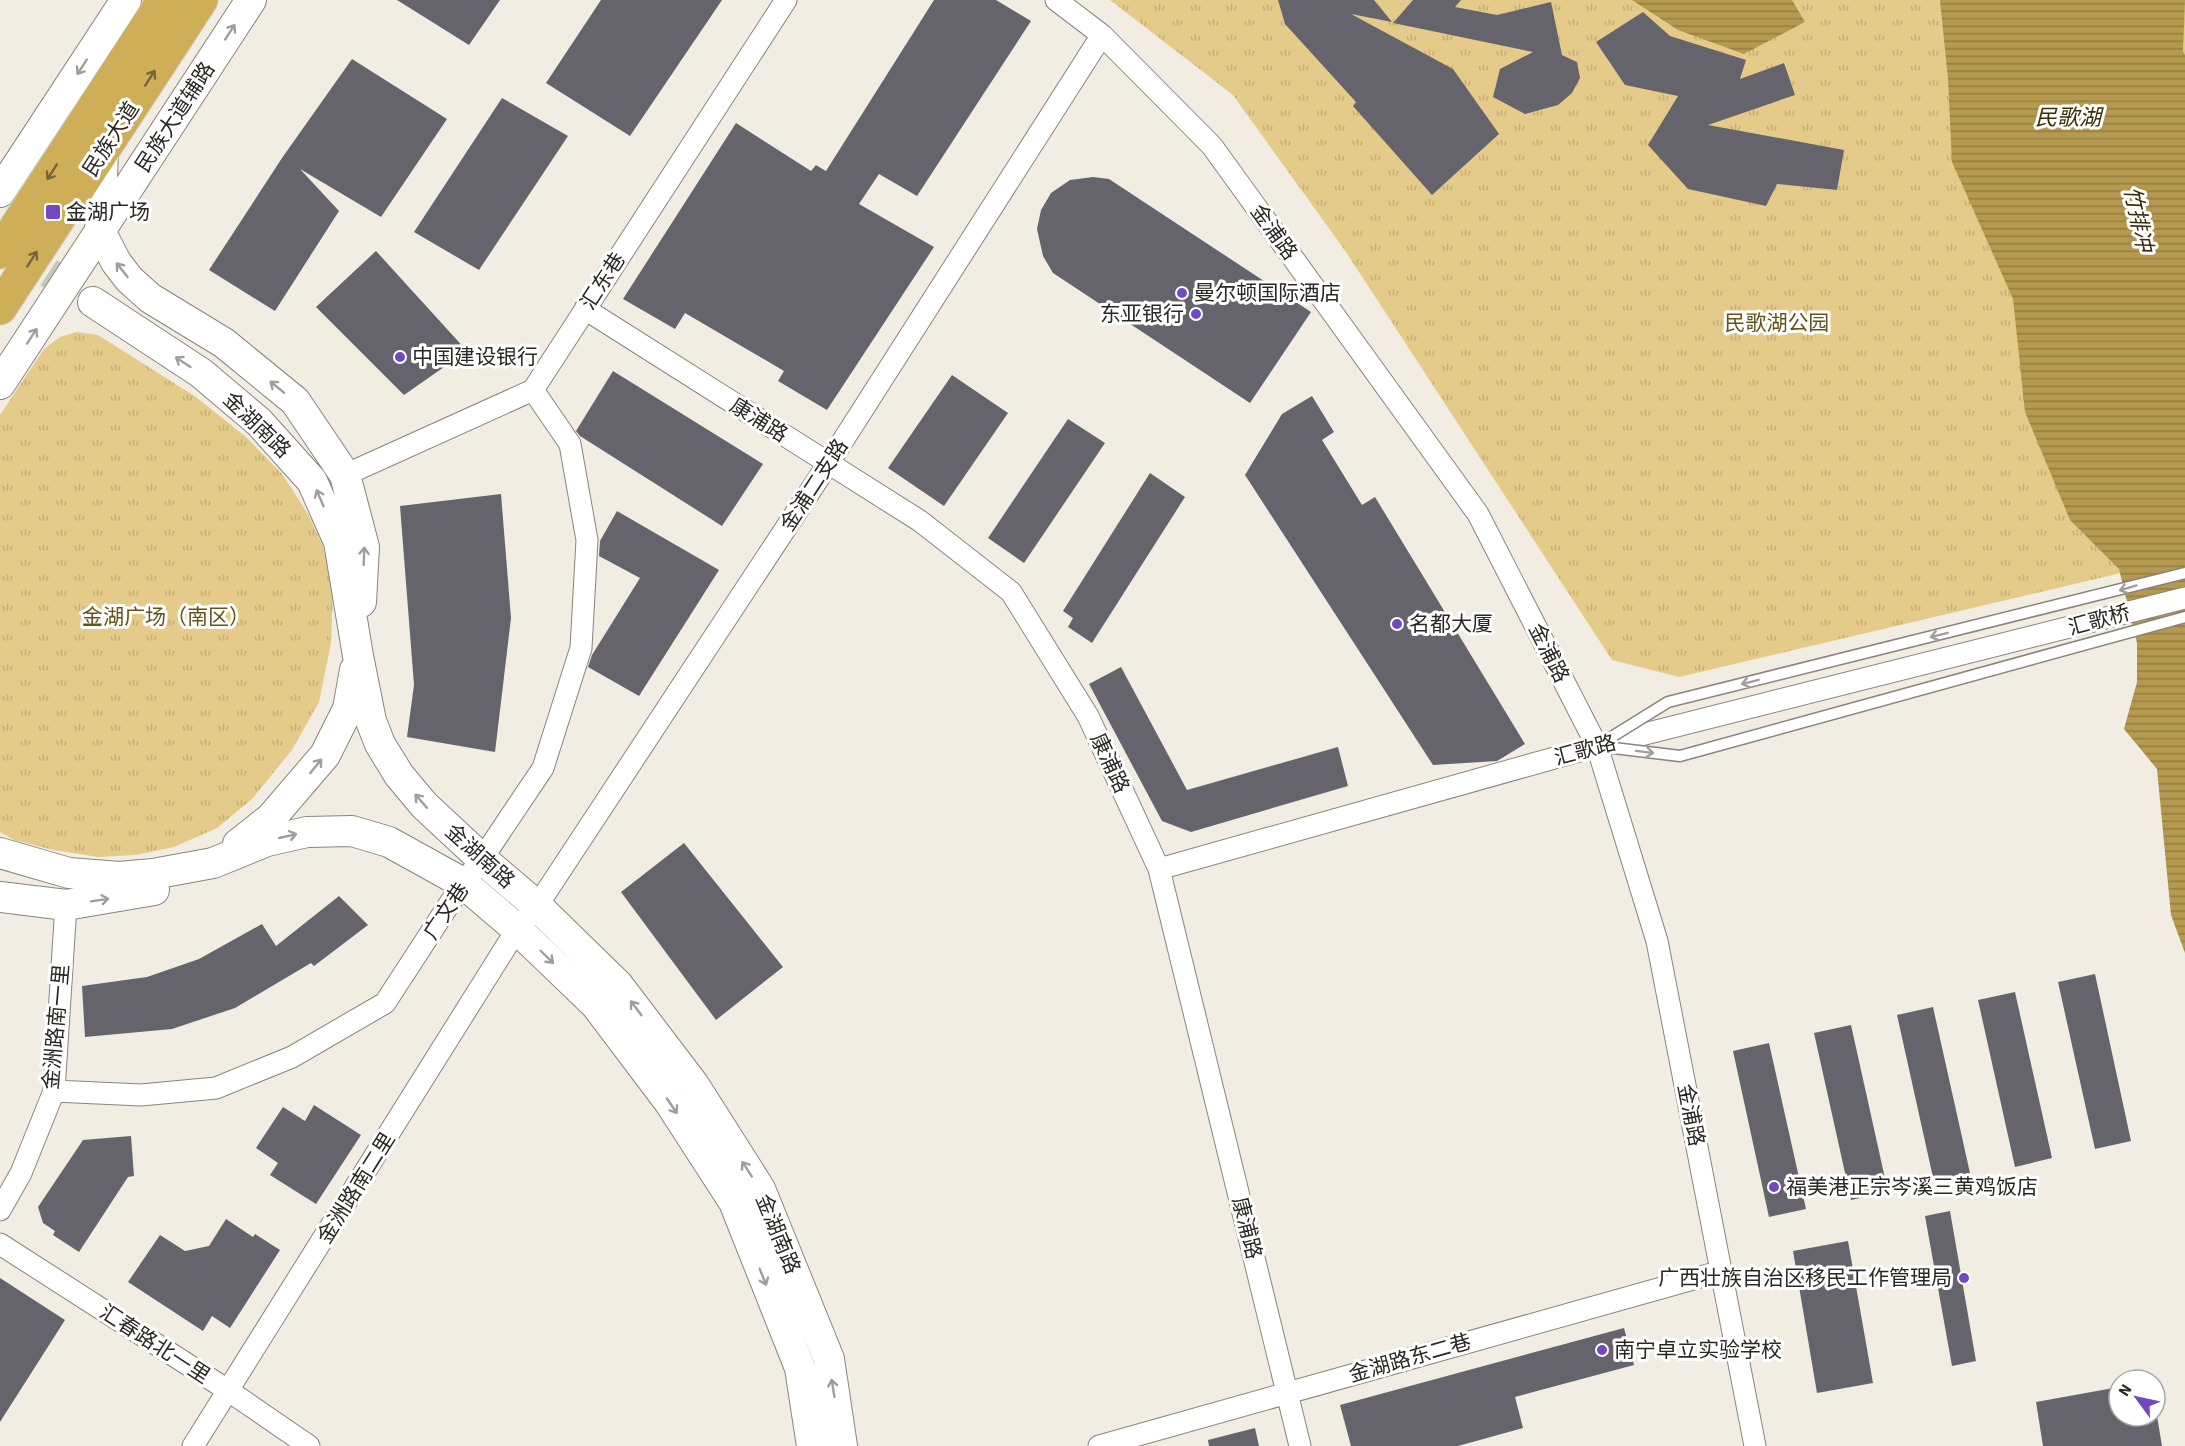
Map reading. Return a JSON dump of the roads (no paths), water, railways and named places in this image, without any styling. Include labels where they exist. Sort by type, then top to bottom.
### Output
[{"type":"highway","name":"民族大道","points":[[0,308],[164,0]]},
{"type":"highway","name":"民族大道","points":[[0,252],[201,0]]},
{"type":"main road","points":[[0,192],[14,152],[126,0]]},
{"type":"main road","name":"民族大道辅路","points":[[0,384],[251,0]]},
{"type":"main road","points":[[0,897],[66,905],[160,889],[213,863],[271,818],[325,755],[348,709],[358,656],[364,547],[345,475],[295,402],[224,343],[150,298],[129,279],[116,262],[100,231],[90,142],[14,152]]},
{"type":"main road","name":"金湖南路","points":[[93,302],[201,373],[259,422],[312,481],[339,542],[371,721],[380,744],[399,775],[424,805],[537,906],[618,985],[694,1085],[760,1189],[829,1359],[842,1446]]},
{"type":"main road","name":"金湖南路","points":[[0,853],[69,873],[119,877],[153,874],[213,863],[267,841],[306,832],[352,831],[388,842],[463,883],[517,929],[596,1005],[670,1102],[734,1202],[800,1368],[812,1446]]},
{"type":"street","name":"汇东巷","points":[[532,390],[786,0]]},
{"type":"street","name":"金浦路","points":[[1056,0],[1102,35],[1212,146],[1478,514],[1597,746],[1657,941],[1755,1446]]},
{"type":"street","name":"金浦二支路","points":[[517,929],[537,906],[828,464],[1102,35]]},
{"type":"street","name":"康浦路","points":[[585,309],[920,521],[1011,592],[1089,716],[1160,869],[1300,1446]]},
{"type":"street","points":[[345,475],[532,390]]},
{"type":"street","name":"广文巷","points":[[54,1090],[141,1095],[216,1088],[292,1057],[385,1003],[463,883],[482,859],[543,768],[581,648],[587,540],[570,444],[532,390]]},
{"type":"street","name":"汇歌桥","points":[[2014,642],[2185,598]]},
{"type":"street","name":"汇歌路","points":[[1160,869],[1597,746],[2014,642]]},
{"type":"street","name":"金洲路南一里","points":[[0,1210],[21,1173],[54,1090],[66,905]]},
{"type":"street","name":"金洲路南二里","points":[[193,1446],[517,929]]},
{"type":"street","name":"汇春路北一里","points":[[0,1244],[229,1391],[309,1446]]},
{"type":"street","name":"金湖路东二巷","points":[[1099,1446],[1722,1271]]},
{"type":"lane","points":[[1597,746],[1668,702],[2185,573]]},
{"type":"lane","points":[[1597,746],[1680,756],[2185,617]]},
{"type":"water","points":[[1632,0],[1792,0],[1805,22],[1744,54],[1678,30]]},
{"type":"water","name":"民歌湖","points":[[1940,0],[2185,0],[2183,51],[2185,55],[2185,953],[2171,915],[2157,769],[2124,729],[2137,682],[2137,643],[2119,569],[2070,520],[2025,412],[2013,299],[1952,162],[1948,79]]},
{"type":"tunnel","points":[[11,248],[93,302]]},
{"type":"place","name":"金湖广场","points":[[53,212]]},
{"type":"place","name":"曼尔顿国际酒店","points":[[1182,293]]},
{"type":"place","name":"东亚银行","points":[[1196,314]]},
{"type":"place","name":"中国建设银行","points":[[400,357]]},
{"type":"place","name":"名都大厦","points":[[1397,624]]},
{"type":"place","name":"福美港正宗岑溪三黄鸡饭店","points":[[1774,1187]]},
{"type":"place","name":"广西壮族自治区移民工作管理局","points":[[1964,1278]]},
{"type":"place","name":"南宁卓立实验学校","points":[[1602,1350]]},
{"type":"water label","name":"竹排冲","points":[[2138,219]]},
{"type":"park label","name":"民歌湖公园","points":[[1777,323]]},
{"type":"park label","name":"金湖广场（南区）","points":[[166,617]]}]
